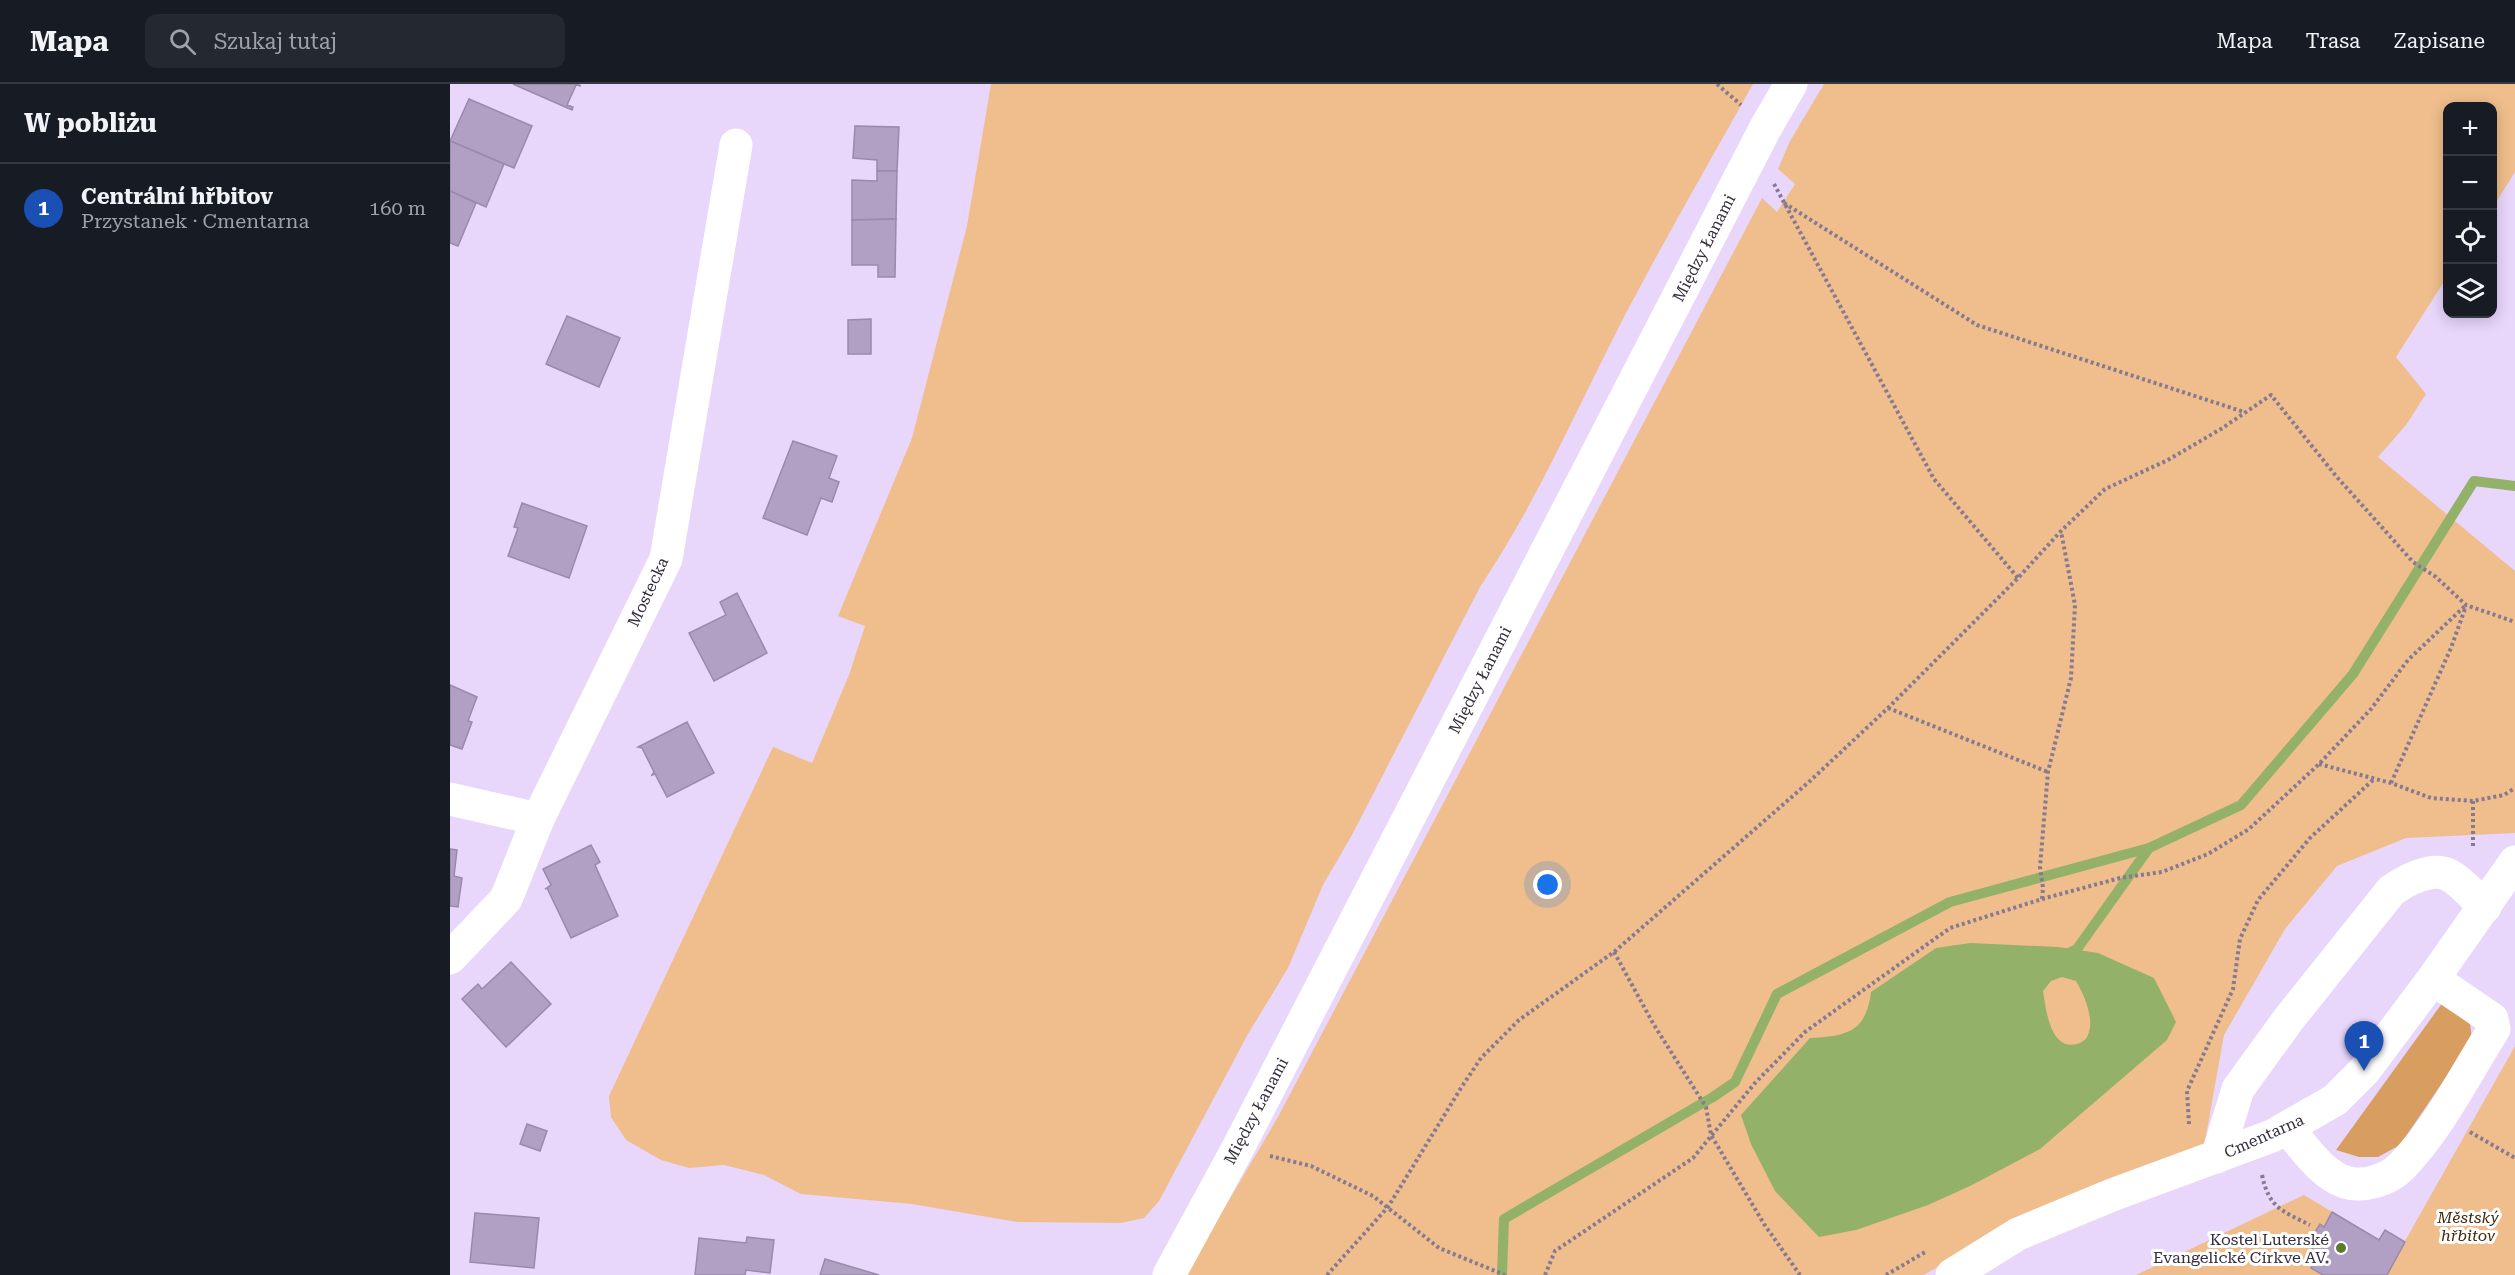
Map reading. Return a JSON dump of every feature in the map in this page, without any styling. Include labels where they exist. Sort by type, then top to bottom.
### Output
[{"type":"street","name":"Między Łanami","points":[[1169,1275],[1238,1148],[1755,149],[1791,84]]},
{"type":"street","name":"Mostecka","points":[[450,958],[506,899],[538,819],[666,559],[736,146]]},
{"type":"street","points":[[450,799],[538,819]]},
{"type":"street","name":"Cmentarna","points":[[1952,1275],[2018,1234],[2112,1195],[2288,1129],[2335,1100],[2358,1078],[2433,980],[2515,862]]},
{"type":"street","points":[[2217,1157],[2238,1089],[2288,1020],[2391,891],[2428,873],[2440,873],[2449,875],[2485,907]]},
{"type":"street","points":[[2288,1129],[2322,1168],[2345,1182],[2365,1184],[2385,1178],[2400,1168],[2441,1116],[2494,1029],[2494,1023],[2484,1012],[2433,980]]},
{"type":"path","points":[[1755,149],[1934,479],[2018,578]]},
{"type":"path","points":[[1784,203],[1977,325],[2245,412]]},
{"type":"path","points":[[1327,1275],[1388,1208],[1481,1058],[1519,1020],[1614,952],[1810,781],[1888,708],[2105,489],[2166,461],[2271,395],[2336,476],[2414,562],[2436,577],[2466,605],[2515,622]]},
{"type":"path","points":[[2042,899],[2040,867],[2048,772],[2071,678],[2075,605],[2061,531]]},
{"type":"path","points":[[1545,1275],[1555,1251],[1693,1158],[1755,1083],[1805,1032],[1950,928],[2042,899],[2120,878],[2162,872],[2208,854],[2249,829],[2319,764],[2371,709],[2408,660],[2466,605]]},
{"type":"path","points":[[2391,783],[2451,648],[2466,605]]},
{"type":"path","points":[[1888,708],[2048,772]]},
{"type":"path","points":[[2319,764],[2391,783],[2431,798],[2473,801],[2504,795],[2515,788]]},
{"type":"path","points":[[2189,1130],[2187,1091],[2233,989],[2240,939],[2258,900],[2310,838],[2374,779]]},
{"type":"path","points":[[1614,952],[1654,1025],[1706,1107],[1711,1135],[1764,1224],[1800,1275]]},
{"type":"path","points":[[2441,1116],[2515,1158]]},
{"type":"path","points":[[1238,1148],[1311,1166],[1374,1196],[1439,1248],[1505,1275]]},
{"type":"path","points":[[2265,1193],[2277,1209],[2310,1225]]},
{"type":"path","points":[[1886,1275],[1933,1247]]},
{"type":"green space","points":[[991,84],[1753,84],[1625,315],[1539,488],[1480,587],[1352,835],[1323,885],[1288,968],[1248,1034],[1159,1201],[1144,1218],[1121,1223],[1017,1222],[912,1204],[801,1194],[764,1175],[724,1165],[689,1168],[661,1160],[626,1140],[611,1117],[609,1096],[773,747],[812,763],[849,675],[865,626],[838,616],[912,438],[967,226]]},
{"type":"green space","points":[[1824,84],[2515,84],[2515,172],[2497,201],[2497,102],[2443,102],[2443,283],[2396,357],[2426,394],[2406,425],[2378,457],[2515,571],[2515,833],[2406,838],[2337,866],[2285,929],[2224,1035],[2203,1152],[2000,1229],[1924,1275],[1185,1275],[1278,1117],[1762,198],[1777,212],[1795,184],[1778,169],[1790,141]]},
{"type":"green space","name":"Městský hřbitov","points":[[2515,1046],[2515,1275],[2136,1275],[2304,1195],[2379,1240],[2385,1230],[2405,1241]]},
{"type":"shaded area","points":[[1970,943],[2058,947],[2098,953],[2154,978],[2176,1022],[2167,1040],[2040,1149],[1928,1205],[1856,1230],[1819,1237],[1775,1191],[1751,1144],[1741,1115],[1810,1038],[1834,1036],[1852,1030],[1864,1016],[1871,992],[1936,948]],"holes":[[[2062,977],[2076,981],[2088,1007],[2090,1029],[2083,1041],[2068,1044],[2061,1041],[2051,1027],[2043,991],[2051,981]]]},
{"type":"shaded area","points":[[2443,1002],[2470,1023],[2472,1039],[2400,1145],[2378,1157],[2359,1157],[2336,1150]]},
{"type":"building","points":[[513,84],[577,84],[581,86],[576,85],[567,105],[573,107],[572,110]]},
{"type":"building","points":[[469,99],[532,126],[514,168],[450,141]]},
{"type":"building","points":[[855,126],[899,127],[897,171],[877,171],[877,160],[853,158]]},
{"type":"building","points":[[450,141],[504,164],[486,207],[450,191]]},
{"type":"building","points":[[877,171],[897,171],[896,219],[852,220],[852,180],[877,181]]},
{"type":"building","points":[[450,191],[476,203],[458,246],[450,243]]},
{"type":"building","points":[[896,219],[895,277],[878,277],[878,265],[852,265],[852,220]]},
{"type":"building","points":[[567,316],[620,338],[599,387],[546,364]]},
{"type":"building","points":[[871,319],[871,354],[848,354],[848,320]]},
{"type":"building","points":[[793,441],[837,456],[829,478],[839,482],[832,502],[821,498],[807,535],[763,518]]},
{"type":"building","points":[[522,503],[587,526],[569,578],[508,556],[518,528],[514,527]]},
{"type":"building","points":[[737,593],[767,653],[714,681],[689,633],[726,615],[720,602]]},
{"type":"building","points":[[450,685],[477,697],[468,721],[472,722],[462,749],[450,745]]},
{"type":"building","points":[[687,722],[714,773],[667,797],[655,774],[652,775],[654,772],[642,748],[638,747]]},
{"type":"building","points":[[591,845],[600,862],[595,865],[618,916],[571,938],[547,888],[545,889],[551,885],[543,869]]},
{"type":"building","points":[[450,849],[457,850],[454,876],[462,878],[458,907],[450,906]]},
{"type":"building","points":[[511,962],[551,1004],[506,1047],[462,999],[478,984],[482,989]]},
{"type":"building","points":[[527,1124],[547,1131],[540,1151],[520,1144]]},
{"type":"building","points":[[2332,1212],[2379,1240],[2385,1230],[2405,1242],[2387,1275],[2323,1275],[2311,1268],[2317,1257],[2310,1253],[2317,1240],[2312,1237],[2320,1224],[2324,1227]]},
{"type":"building","points":[[475,1213],[539,1218],[534,1268],[470,1262]]},
{"type":"building","points":[[747,1237],[774,1240],[770,1273],[746,1270],[745,1275],[695,1275],[699,1238],[746,1243]]},
{"type":"building","points":[[825,1259],[879,1275],[820,1275]]},
{"type":"waterway","points":[[2065,955],[2077,949],[2149,848],[2241,805],[2353,674],[2474,481],[2515,486]]},
{"type":"waterway","points":[[1502,1275],[1504,1219],[1735,1082],[1777,994],[1950,902],[2149,848]]},
{"type":"place","name":"Centrální hřbitov","points":[[2364,1071]]},
{"type":"place","name":"Kostel Luterské Evangelické Církve AV.","points":[[2341,1248]]}]
